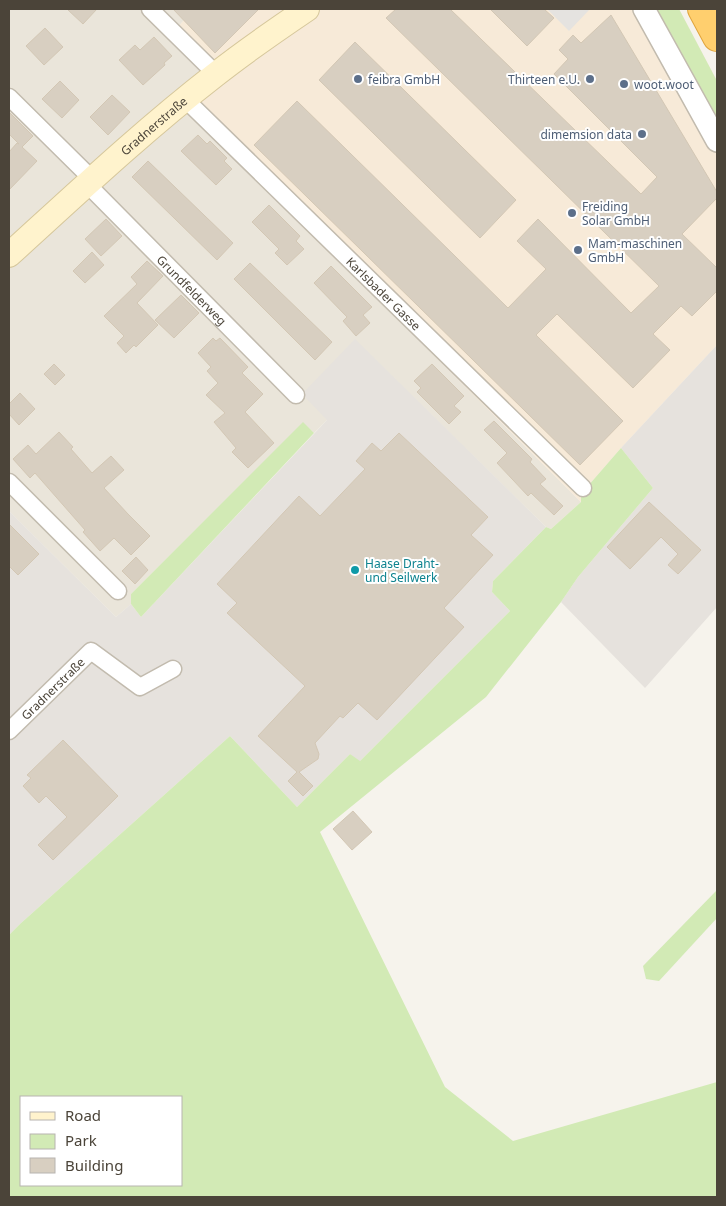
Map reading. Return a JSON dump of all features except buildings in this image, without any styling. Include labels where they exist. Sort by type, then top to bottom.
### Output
[{"type":"highway","points":[[702,9],[717,36]]},
{"type":"main road","name":"Gradnerstraße","points":[[9,255],[185,99],[216,74],[307,9]]},
{"type":"street","points":[[150,9],[216,74]]},
{"type":"street","points":[[644,9],[717,141]]},
{"type":"street","name":"Grundfelderweg","points":[[9,97],[296,394]]},
{"type":"street","name":"Karlsbader Gasse","points":[[185,99],[583,488]]},
{"type":"street","points":[[9,482],[118,591]]},
{"type":"street","name":"Gradnerstraße","points":[[9,731],[91,652],[140,687],[173,669]]},
{"type":"shaded area","points":[[9,9],[194,9],[176,29],[213,74],[180,102],[581,502],[551,529],[546,527],[355,340],[327,420],[314,433],[303,423],[131,594],[131,604],[116,617],[9,511]]},
{"type":"shaded area","points":[[194,9],[679,9],[717,81],[717,345],[581,494],[581,502],[179,101],[213,74],[176,29]]},
{"type":"shaded area","points":[[547,9],[590,9],[569,31]]},
{"type":"shaded area","points":[[355,339],[546,527],[493,581],[492,592],[510,611],[359,762],[350,754],[297,807],[230,736],[9,935],[9,511],[116,617],[131,604],[141,617],[327,420],[302,394]]},
{"type":"shaded area","points":[[717,345],[717,607],[645,688],[561,602],[578,577],[653,488],[621,448]]},
{"type":"green space","points":[[655,9],[679,9],[717,81],[717,125]]},
{"type":"green space","points":[[303,422],[314,433],[141,617],[131,604],[131,594]]},
{"type":"green space","points":[[621,448],[653,488],[578,577],[561,602],[486,697],[320,832],[445,1087],[513,1141],[717,1082],[717,1197],[9,1197],[9,935],[230,736],[297,807],[350,754],[360,761],[510,611],[492,592],[493,581],[546,527],[551,529],[581,502],[581,494]]},
{"type":"green space","points":[[717,890],[717,918],[659,981],[646,979],[643,966]]},
{"type":"place","name":"feibra GmbH","points":[[358,79]]},
{"type":"place","name":"Thirteen e.U.","points":[[590,79]]},
{"type":"place","name":"woot.woot","points":[[624,84]]},
{"type":"place","name":"dimemsion data","points":[[642,134]]},
{"type":"place","name":"Freiding Solar GmbH","points":[[572,213]]},
{"type":"place","name":"Mam-maschinen GmbH","points":[[578,250]]},
{"type":"place","name":"Haase Draht- und Seilwerk","points":[[355,570]]}]
